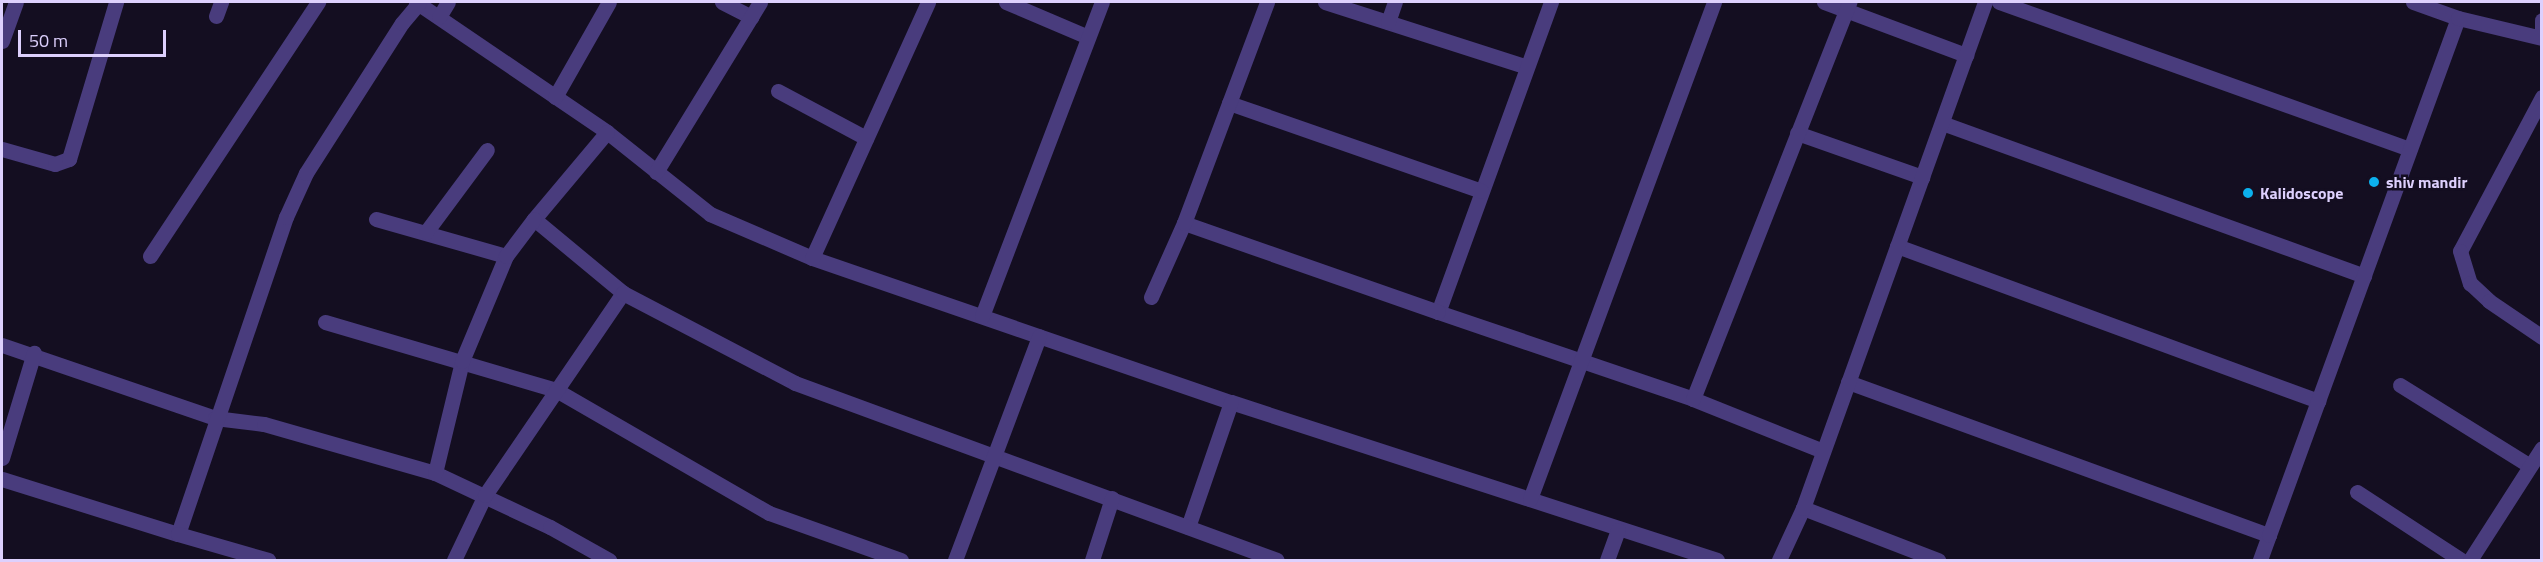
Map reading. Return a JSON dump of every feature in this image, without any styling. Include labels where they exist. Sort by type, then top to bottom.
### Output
[{"type":"street","points":[[2,41],[16,2]]},
{"type":"street","points":[[2,149],[55,164],[69,159],[116,2]]},
{"type":"street","points":[[150,256],[318,2]]},
{"type":"street","points":[[178,534],[215,418],[286,217],[306,173],[396,32],[418,2],[607,132],[710,214],[812,258],[1231,402],[1717,561]]},
{"type":"street","points":[[439,16],[448,2]]},
{"type":"street","points":[[555,97],[609,2]]},
{"type":"street","points":[[722,2],[751,17]]},
{"type":"street","points":[[656,172],[760,2]]},
{"type":"street","points":[[812,258],[928,2]]},
{"type":"street","points":[[1006,2],[1088,38]]},
{"type":"street","points":[[982,316],[1102,2]]},
{"type":"street","points":[[1151,297],[1184,223],[1267,2]]},
{"type":"street","points":[[1325,2],[1527,67]]},
{"type":"street","points":[[1388,22],[1395,2]]},
{"type":"street","points":[[1438,312],[1551,2]]},
{"type":"street","points":[[1530,499],[1714,2]]},
{"type":"street","points":[[1824,2],[1847,6],[1966,55]]},
{"type":"street","points":[[1779,561],[1803,508],[1985,2]]},
{"type":"street","points":[[1999,2],[2410,149]]},
{"type":"street","points":[[2414,2],[2458,18],[2541,37],[2541,20]]},
{"type":"street","points":[[1693,399],[1847,6]]},
{"type":"street","points":[[2260,561],[2458,18]]},
{"type":"street","points":[[778,91],[866,138]]},
{"type":"street","points":[[2541,98],[2473,221],[2460,251],[2470,283],[2489,301],[2541,337]]},
{"type":"street","points":[[1229,103],[1481,191]]},
{"type":"street","points":[[1942,123],[2364,276]]},
{"type":"street","points":[[435,473],[462,361],[506,256],[607,132]]},
{"type":"street","points":[[1797,133],[1922,177]]},
{"type":"street","points":[[426,232],[487,150]]},
{"type":"street","points":[[376,219],[506,256]]},
{"type":"street","points":[[534,219],[623,293],[795,383],[995,454],[1277,561]]},
{"type":"street","points":[[1184,223],[1438,312],[1581,358],[1693,399],[1823,451]]},
{"type":"street","points":[[1897,246],[2318,401]]},
{"type":"street","points":[[454,561],[485,495],[623,293]]},
{"type":"street","points":[[325,322],[556,390],[769,513],[901,561]]},
{"type":"street","points":[[955,561],[1039,336]]},
{"type":"street","points":[[2,345],[34,353],[215,418],[264,424],[435,473],[485,495],[609,561]]},
{"type":"street","points":[[2,458],[34,353]]},
{"type":"street","points":[[1848,382],[2269,535]]},
{"type":"street","points":[[2400,385],[2530,466]]},
{"type":"street","points":[[1188,527],[1231,402]]},
{"type":"street","points":[[2470,561],[2541,448]]},
{"type":"street","points":[[2,479],[268,561]]},
{"type":"street","points":[[2357,492],[2461,561]]},
{"type":"street","points":[[1092,561],[1112,498]]},
{"type":"street","points":[[1803,508],[1938,561]]},
{"type":"street","points":[[1607,561],[1618,530]]},
{"type":"place","name":"shiv mandir","points":[[2374,182]]},
{"type":"place","name":"Kalidoscope","points":[[2248,193]]}]
